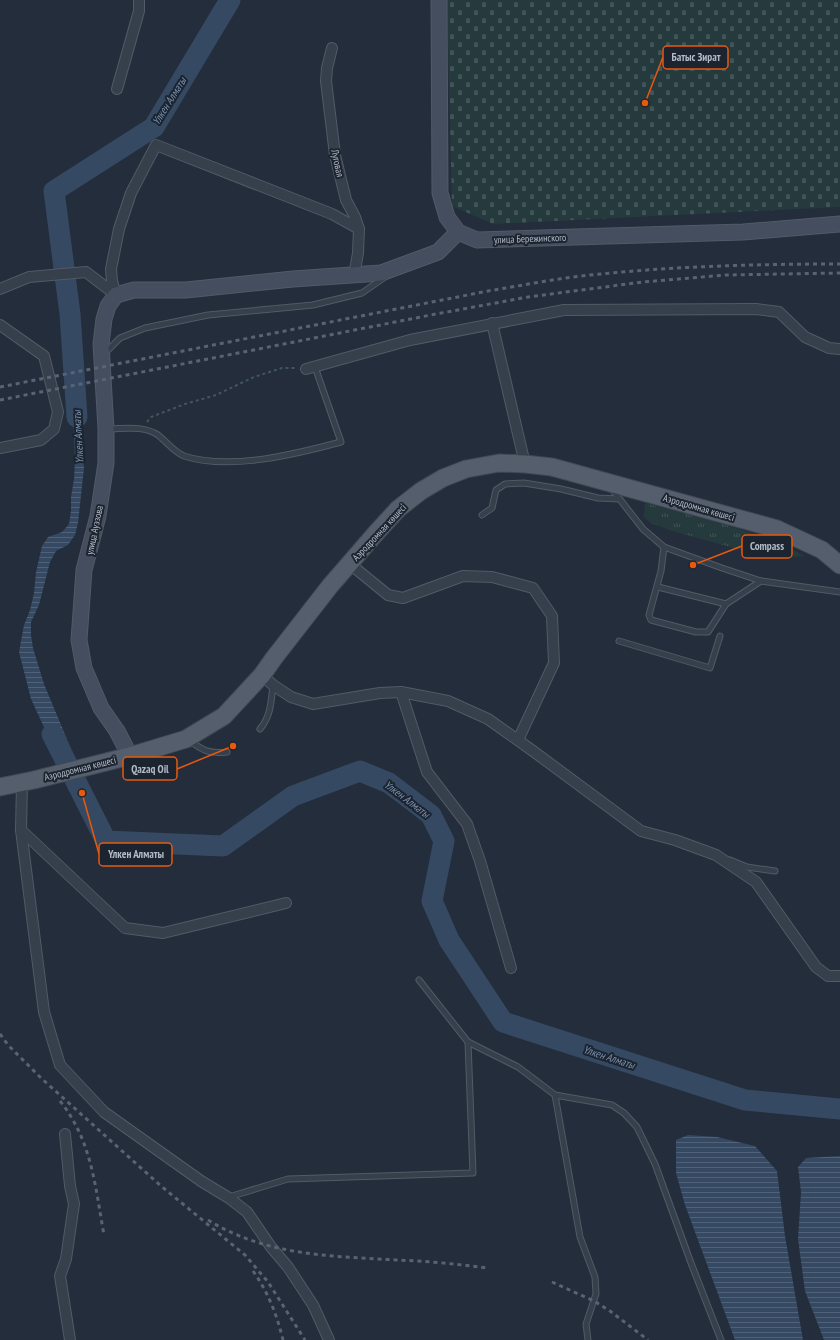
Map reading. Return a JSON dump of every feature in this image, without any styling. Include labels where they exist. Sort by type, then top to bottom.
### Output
[{"type":"main road","name":"улица Бережинского","points":[[439,0],[440,193],[446,217],[458,232],[477,240],[743,232],[840,224]]},
{"type":"main road","points":[[116,295],[134,290],[186,290],[293,279],[381,273],[438,252],[458,232]]},
{"type":"main road","name":"улица Ауэзова","points":[[116,295],[108,306],[104,319],[101,344],[106,429],[106,463],[98,516],[84,570],[79,640],[84,668],[101,708],[117,732],[130,756]]},
{"type":"main road","name":"Аэродромная көшесі","points":[[0,787],[130,756],[186,738],[224,716],[267,680],[274,658],[350,564],[398,509],[421,491],[443,478],[466,470],[499,463],[552,467],[777,529],[822,550],[840,565]]},
{"type":"street","points":[[117,89],[139,11],[139,0]]},
{"type":"street","name":"Луговая","points":[[332,48],[327,68],[326,81],[335,155],[346,200],[355,217],[359,229],[358,253],[354,276]]},
{"type":"street","points":[[116,295],[112,281],[111,269],[119,229],[131,193],[156,145],[332,214],[359,229]]},
{"type":"street","points":[[0,289],[29,276],[86,272],[116,295]]},
{"type":"street","points":[[311,368],[410,340],[564,310],[771,310],[779,312],[805,337],[829,348],[840,349]]},
{"type":"street","points":[[492,323],[525,464]]},
{"type":"street","points":[[0,326],[44,356],[58,412],[54,429],[41,440],[0,448]]},
{"type":"street","points":[[350,564],[388,595],[403,598],[463,576],[492,577],[533,588],[552,616],[554,663],[518,740]]},
{"type":"street","points":[[267,680],[291,698],[313,704],[380,693],[401,692],[448,701],[488,719],[642,831],[675,840],[716,855],[756,882],[816,967],[828,976],[840,976]]},
{"type":"street","points":[[401,692],[427,772],[467,824],[480,861],[511,968]]},
{"type":"street","points":[[28,781],[21,830],[44,1012],[60,1065],[104,1112],[247,1212],[271,1247],[288,1267],[313,1305],[329,1340]]},
{"type":"street","points":[[21,830],[125,928],[163,933],[286,903]]},
{"type":"street","points":[[65,1134],[70,1186],[74,1204],[66,1259],[60,1276],[70,1340]]},
{"type":"lane","points":[[102,356],[120,338],[144,328],[208,316],[313,305],[362,293],[405,264]]},
{"type":"lane","points":[[106,429],[143,428],[156,434],[183,455],[207,460],[229,461],[280,457],[341,442],[311,368]]},
{"type":"lane","points":[[606,481],[643,529],[664,547],[761,581],[840,592]]},
{"type":"lane","points":[[482,515],[492,508],[496,490],[505,484],[524,483],[561,489],[598,498],[619,499]]},
{"type":"lane","points":[[664,547],[658,587],[649,615],[651,620],[696,632],[708,632],[726,604],[761,581]]},
{"type":"lane","points":[[658,587],[726,604]]},
{"type":"lane","points":[[619,641],[710,668],[720,636]]},
{"type":"lane","points":[[260,729],[266,722],[270,711],[267,680]]},
{"type":"lane","points":[[186,738],[205,751],[216,753],[227,752]]},
{"type":"lane","points":[[716,855],[747,866],[775,871]]},
{"type":"lane","points":[[419,980],[468,1042],[518,1066],[555,1095],[612,1105],[624,1113],[637,1127],[655,1164],[721,1340]]},
{"type":"lane","points":[[228,1198],[288,1179],[473,1173],[468,1042]]},
{"type":"lane","points":[[555,1095],[580,1237],[595,1277],[596,1294],[586,1324],[588,1340]]},
{"type":"path","points":[[143,428],[151,417],[184,404],[216,395],[254,378],[282,368],[311,368]]},
{"type":"green space","points":[[447,0],[840,0],[840,207],[493,224],[452,206]]},
{"type":"green space","points":[[645,503],[747,531],[805,556],[784,558],[767,557],[672,531],[651,523],[644,517]]},
{"type":"water","points":[[72,389],[80,389],[84,468],[78,523],[75,535],[68,545],[56,551],[50,562],[39,605],[31,622],[33,648],[44,684],[74,756],[60,762],[31,699],[19,652],[24,625],[30,610],[34,593],[36,572],[42,546],[48,537],[62,532],[69,524],[75,458]]},
{"type":"water","points":[[688,1135],[717,1137],[755,1146],[777,1171],[785,1236],[803,1340],[735,1340],[685,1205],[676,1173],[676,1140]]},
{"type":"water","points":[[840,1156],[840,1340],[824,1340],[805,1291],[798,1239],[801,1192],[798,1167],[806,1158]]},
{"type":"waterway","name":"Үлкен Алматы","points":[[77,417],[70,314],[54,191],[154,127],[230,0]]},
{"type":"waterway","name":"Үлкен Алматы","points":[[52,734],[106,841],[223,846],[293,796],[360,771],[389,783],[431,815],[444,841],[432,901],[449,940],[503,1022],[745,1100],[840,1109]]},
{"type":"railway","points":[[0,387],[488,291],[558,279],[631,271],[691,267],[840,264]]},
{"type":"railway","points":[[0,400],[528,297],[643,282],[726,275],[840,273]]},
{"type":"railway","points":[[0,1034],[8,1045],[41,1078],[161,1186],[245,1255],[268,1282],[305,1340]]},
{"type":"railway","points":[[60,1101],[71,1116],[86,1148],[95,1182],[104,1235]]},
{"type":"railway","points":[[208,1220],[230,1232],[253,1241],[299,1252],[347,1257],[419,1261],[487,1268]]},
{"type":"railway","points":[[253,1271],[271,1304],[283,1340]]},
{"type":"railway","points":[[552,1282],[594,1301],[610,1311],[648,1340]]},
{"type":"place","name":"Батыс Зират","points":[[645,103]]},
{"type":"place","name":"Compass","points":[[693,565]]},
{"type":"place","name":"Qazaq Oil","points":[[233,746]]},
{"type":"place","name":"Үлкен Алматы","points":[[82,793]]}]
